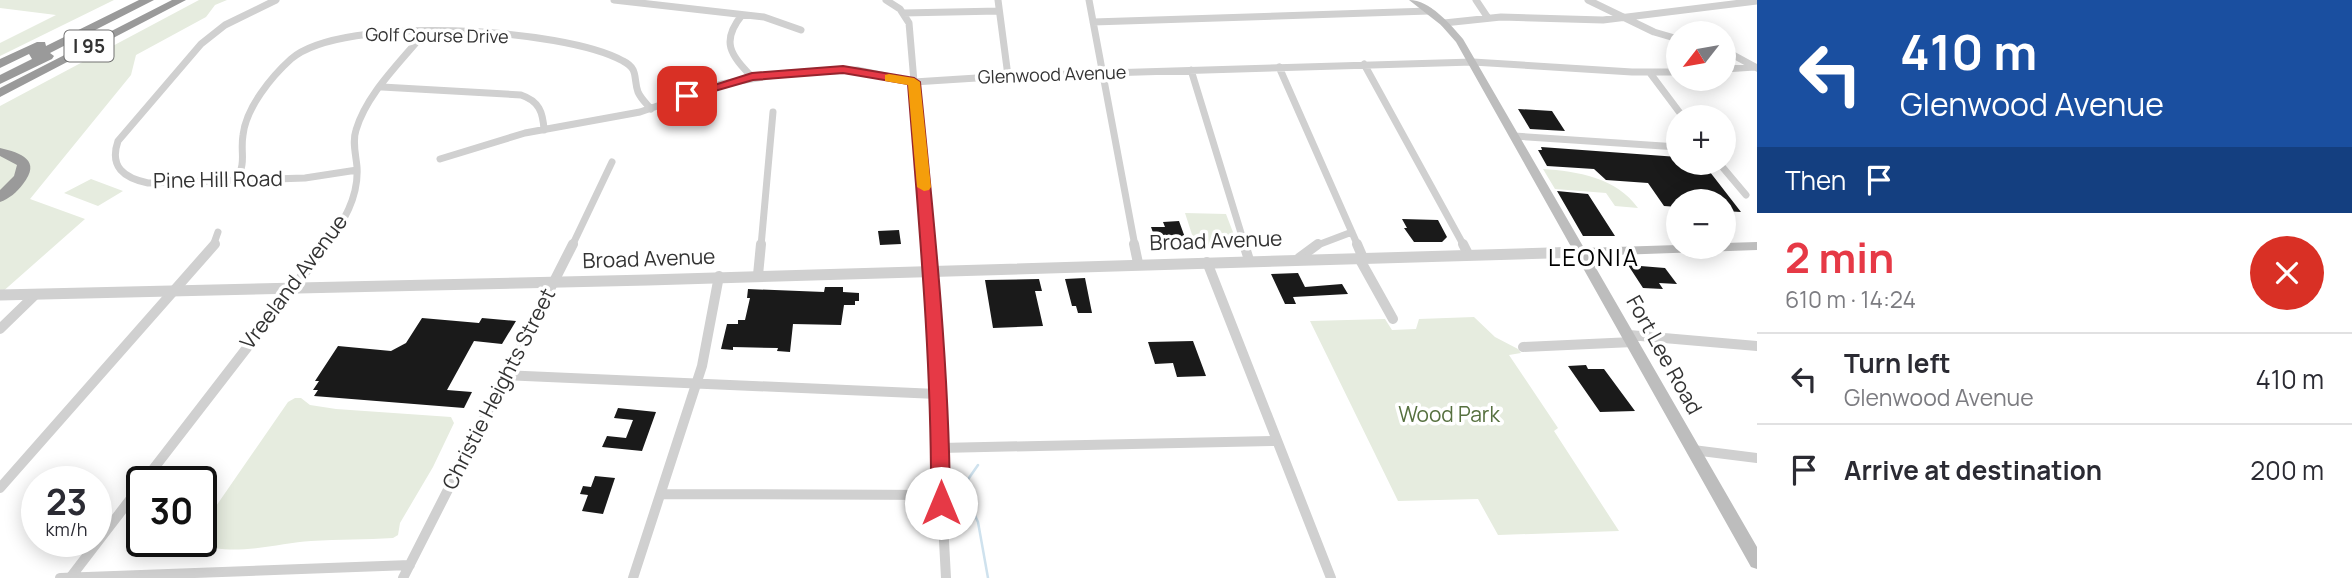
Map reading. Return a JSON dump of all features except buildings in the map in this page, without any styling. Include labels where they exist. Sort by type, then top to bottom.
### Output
[{"type":"highway","name":"I 95","points":[[0,64],[131,0]]},
{"type":"highway","name":"I 95","points":[[0,74],[148,0]]},
{"type":"highway","name":"I 95","points":[[0,80],[159,0]]},
{"type":"highway","name":"I 95","points":[[0,93],[180,0]]},
{"type":"highway","points":[[0,152],[17,156],[25,168],[17,183],[0,197]]},
{"type":"main road","name":"Fort Lee Road","points":[[1413,0],[1444,23],[1473,62],[1757,562]]},
{"type":"main road","name":"Broad Avenue","points":[[1582,252],[1757,246]]},
{"type":"street","name":"Pine Hill Road","points":[[276,0],[225,25],[201,44],[126,131],[115,149],[114,165],[126,177],[137,181],[305,178],[357,170]]},
{"type":"street","points":[[614,0],[777,20],[801,30]]},
{"type":"street","points":[[886,0],[903,13],[909,23],[930,270],[946,578]]},
{"type":"street","points":[[998,0],[1008,76]]},
{"type":"street","points":[[1089,0],[1138,263]]},
{"type":"street","points":[[1476,0],[1488,18]]},
{"type":"street","points":[[1588,0],[1666,36]]},
{"type":"street","points":[[1712,0],[1732,4]]},
{"type":"street","points":[[1444,23],[1517,16],[1590,21],[1757,1]]},
{"type":"street","points":[[903,13],[999,11]]},
{"type":"street","points":[[1093,22],[1429,11]]},
{"type":"street","points":[[742,15],[730,29],[730,47],[752,77]]},
{"type":"street","name":"Golf Course Drive","points":[[236,181],[246,162],[243,140],[246,121],[293,58],[311,47],[343,36],[367,33],[424,33],[551,40],[600,50],[634,69],[639,78],[638,93],[651,109]]},
{"type":"street","name":"Vreeland Avenue","points":[[156,466],[345,218],[355,194],[357,170],[354,142],[358,123],[424,33]]},
{"type":"street","points":[[1736,56],[1757,67]]},
{"type":"street","name":"Glenwood Avenue","points":[[440,159],[507,137],[607,120],[651,109],[704,89],[752,77],[850,69],[914,82],[1008,76],[1473,62],[1666,72]]},
{"type":"street","points":[[1364,64],[1468,254]]},
{"type":"street","points":[[1279,67],[1361,258],[1393,319]]},
{"type":"street","points":[[1736,68],[1757,67]]},
{"type":"street","points":[[1191,70],[1249,260]]},
{"type":"street","points":[[1650,73],[1674,105]]},
{"type":"street","points":[[382,87],[521,94],[535,100],[543,109],[544,130]]},
{"type":"street","points":[[758,275],[773,112]]},
{"type":"street","points":[[1514,136],[1666,146]]},
{"type":"street","name":"Christie Heights Street","points":[[403,578],[612,162]]},
{"type":"street","points":[[1729,175],[1746,195]]},
{"type":"street","points":[[0,488],[215,244],[218,232]]},
{"type":"street","name":"Broad Avenue","points":[[1299,258],[1316,245],[1352,232]]},
{"type":"street","name":"Broad Avenue","points":[[0,295],[1582,252]]},
{"type":"street","points":[[1207,262],[1331,578]]},
{"type":"street","points":[[633,578],[696,384],[719,276]]},
{"type":"street","points":[[0,329],[35,295]]},
{"type":"street","points":[[1523,347],[1631,339],[1757,346]]},
{"type":"street","points":[[505,376],[937,394]]},
{"type":"street","points":[[940,448],[1275,440]]},
{"type":"street","points":[[1693,450],[1757,458]]},
{"type":"street","points":[[661,494],[940,495]]},
{"type":"street","name":"Vreeland Avenue","points":[[70,578],[126,505]]},
{"type":"street","points":[[60,578],[410,565]]},
{"type":"green space","points":[[0,0],[114,0],[0,56],[0,43],[56,15],[0,8]]},
{"type":"green space","points":[[199,0],[227,0],[215,5],[206,17],[136,55],[131,75],[30,199],[85,219],[0,294],[0,106]]},
{"type":"green space","points":[[1543,169],[1582,174],[1608,183],[1638,208],[1615,206],[1606,193],[1555,189]]},
{"type":"green space","points":[[91,179],[123,191],[98,206],[64,193]]},
{"type":"green space","points":[[1185,213],[1226,214],[1239,248],[1196,247]]},
{"type":"green space","name":"Wood Park","points":[[1474,317],[1495,337],[1521,353],[1509,355],[1558,428],[1554,431],[1619,531],[1498,535],[1478,499],[1398,501],[1310,321],[1385,319],[1392,330],[1416,329],[1419,319]]},
{"type":"green space","points":[[301,398],[310,405],[336,409],[451,417],[454,423],[433,467],[400,523],[398,535],[393,538],[311,541],[254,548],[217,548],[217,505],[288,402]]},
{"type":"waterway","points":[[978,465],[962,488],[978,522],[988,578]]},
{"type":"slow traffic","points":[[889,78],[914,82],[924,187]]},
{"type":"district","name":"LEONIA","points":[[1594,258]]},
{"type":"route","points":[[687,96],[752,77],[843,69],[914,82],[927,224],[941,503]]}]
